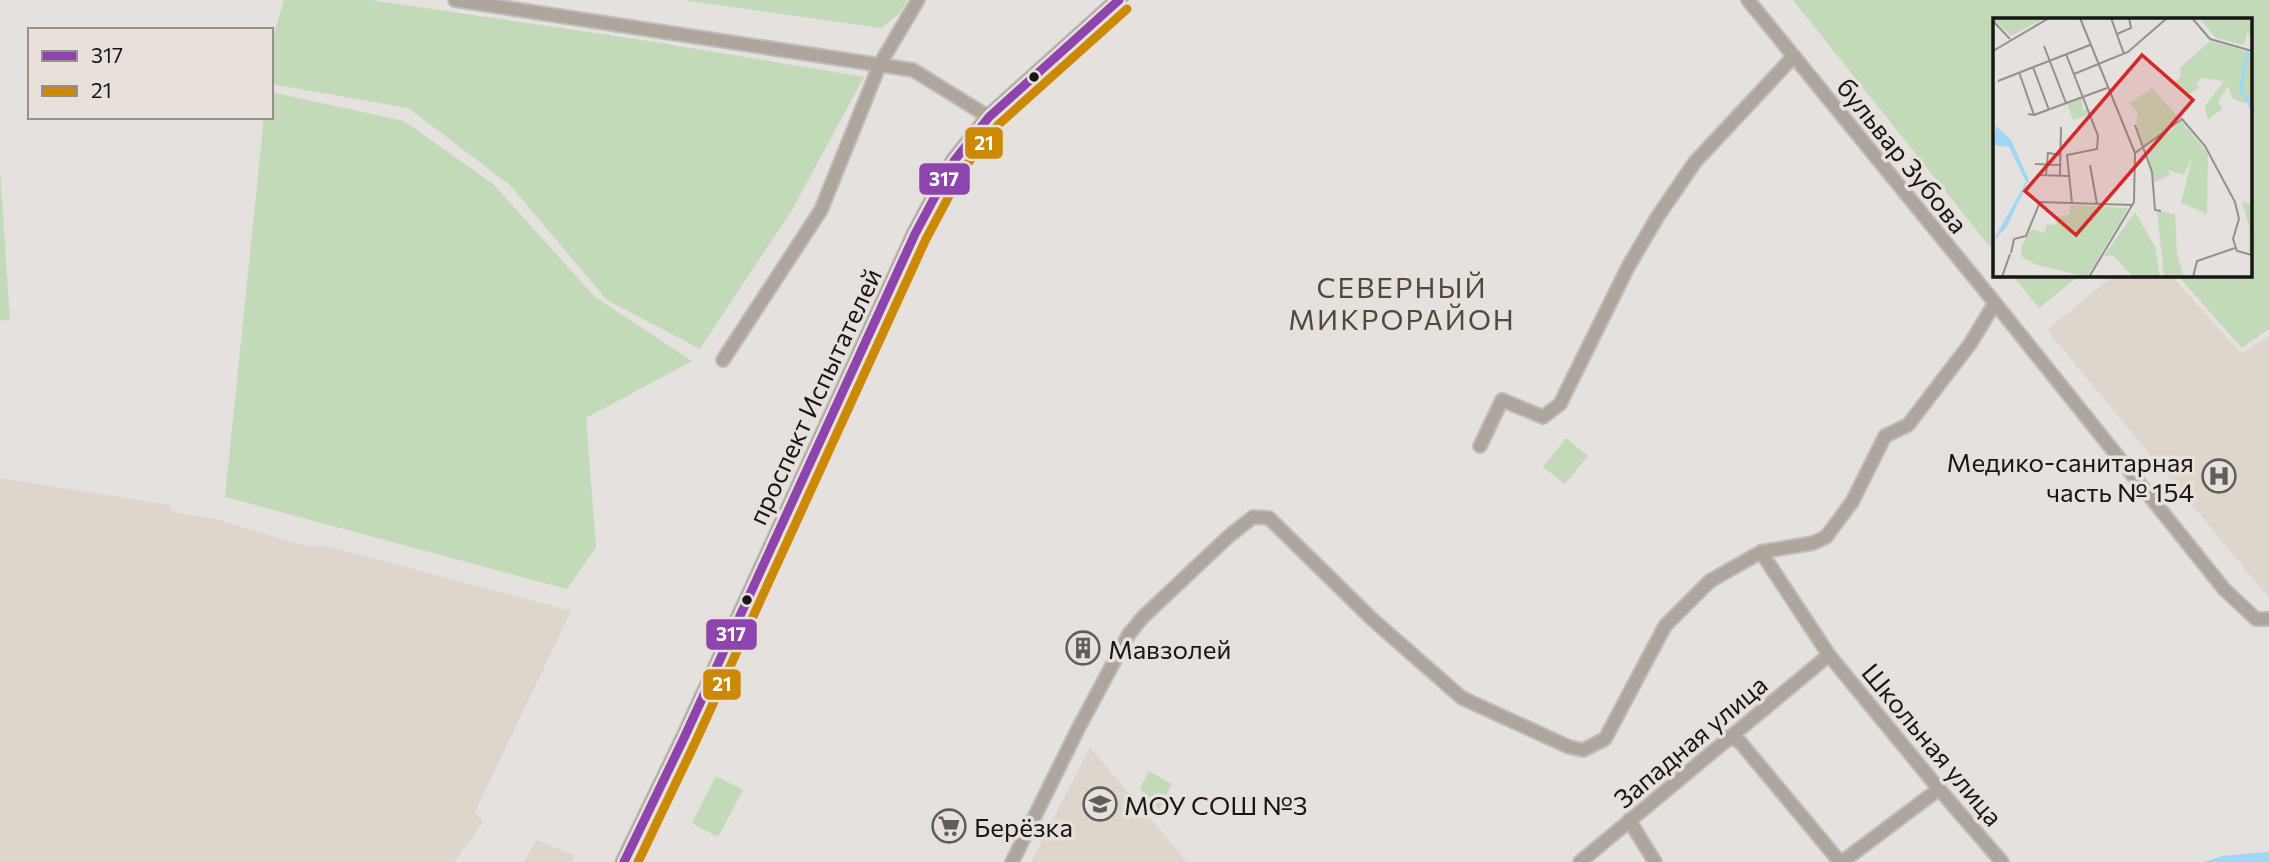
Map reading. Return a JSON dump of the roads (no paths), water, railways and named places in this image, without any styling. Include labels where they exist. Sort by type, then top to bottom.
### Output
[{"type":"main road","name":"проспект Испытателей","points":[[624,862],[690,726],[915,234],[954,162],[989,117],[1118,0]]},
{"type":"street","points":[[455,0],[913,70],[989,117]]},
{"type":"street","points":[[723,360],[821,210],[880,64],[918,0]]},
{"type":"street","name":"бульвар Зубова","points":[[1748,0],[2224,589],[2256,619],[2269,619]]},
{"type":"street","points":[[1480,446],[1502,400],[1543,417],[1560,404],[1628,267],[1658,216],[1695,162],[1794,57]]},
{"type":"street","points":[[1012,862],[1129,634],[1143,617],[1253,517],[1269,518],[1371,619],[1462,698],[1569,747],[1583,750],[1605,739],[1665,626],[1710,581],[1761,552],[1813,543],[1826,537],[1852,502],[1885,436],[1908,425],[1970,344],[1995,303]]},
{"type":"street","name":"Школьная улица","points":[[1761,552],[1829,655],[2002,862]]},
{"type":"street","name":"Западная улица","points":[[1580,862],[1829,655]]},
{"type":"street","points":[[1729,737],[1740,742],[1841,862],[1939,789]]},
{"type":"street","points":[[1629,820],[1655,862]]},
{"type":"water","points":[[2269,852],[2269,862],[2204,862],[2222,856]]},
{"type":"place","name":"Медико-санитарная часть № 154","points":[[2219,476]]},
{"type":"place","name":"Мавзолей","points":[[1083,648]]},
{"type":"place","name":"МОУ СОШ №3","points":[[1100,804]]},
{"type":"place","name":"Берёзка","points":[[949,826]]},
{"type":"district","name":"СЕВЕРНЫЙ МИКРОРАЙОН","points":[[1402,303]]}]
